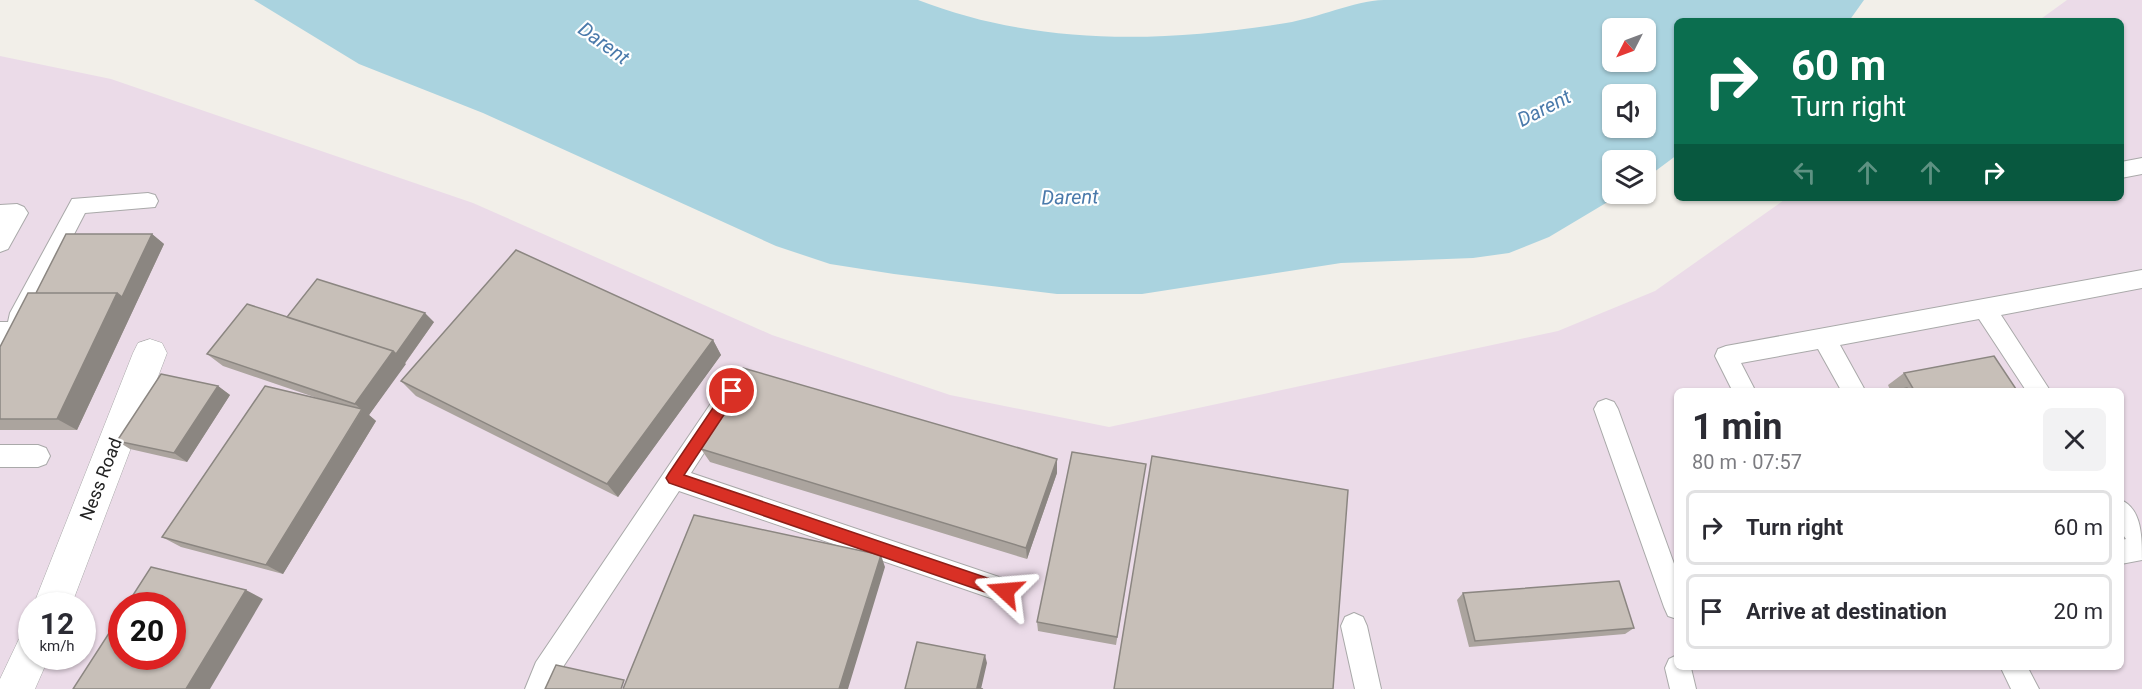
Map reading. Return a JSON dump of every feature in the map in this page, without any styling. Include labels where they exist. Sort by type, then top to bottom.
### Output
[{"type":"street","name":"Ness Road","points":[[57,592],[150,353]]},
{"type":"street","points":[[15,689],[24,670]]},
{"type":"lane","points":[[2124,169],[2142,166]]},
{"type":"lane","points":[[0,357],[6,332],[79,205],[148,201]]},
{"type":"lane","points":[[0,214],[17,213],[0,243]]},
{"type":"lane","points":[[1743,388],[1726,356],[2142,279]]},
{"type":"lane","points":[[1984,308],[2037,388]]},
{"type":"lane","points":[[1824,338],[1853,388]]},
{"type":"lane","points":[[538,689],[545,671],[732,391]]},
{"type":"lane","points":[[1606,409],[1674,598]]},
{"type":"lane","points":[[0,456],[38,456]]},
{"type":"lane","points":[[674,478],[1005,591]]},
{"type":"lane","points":[[2124,515],[2142,542]]},
{"type":"lane","points":[[2124,551],[2142,548]]},
{"type":"lane","points":[[1354,626],[1368,689]]},
{"type":"lane","points":[[1678,670],[1683,689]]},
{"type":"lane","points":[[2015,670],[2026,689]]},
{"type":"shaded area","points":[[2067,0],[2142,0],[2142,689],[0,689],[0,56],[111,79],[473,203],[772,335],[950,395],[1109,427],[1558,331],[1655,291],[1783,201],[2124,201],[2124,18],[2042,18]]},
{"type":"water","name":"Darent","points":[[254,0],[918,0],[963,15],[1008,26],[1054,33],[1146,37],[1239,30],[1286,23],[1360,3],[1384,0],[1864,0],[1851,18],[1674,18],[1674,157],[1656,171],[1656,150],[1602,150],[1602,204],[1604,204],[1549,237],[1509,253],[1473,258],[1341,263],[1142,294],[1057,294],[830,264],[776,246],[483,113],[359,64]]},
{"type":"building","points":[[66,234],[152,234],[122,297],[117,293],[36,293]]},
{"type":"building","points":[[516,250],[713,340],[607,484],[401,381]]},
{"type":"building","points":[[317,279],[425,313],[396,354],[393,351],[287,317]]},
{"type":"building","points":[[28,293],[117,293],[57,419],[0,419],[0,347]]},
{"type":"building","points":[[247,304],[393,351],[355,404],[207,354]]},
{"type":"building","points":[[1994,356],[2015,388],[1913,388],[1904,373]]},
{"type":"building","points":[[743,368],[1057,459],[1026,548],[701,449]]},
{"type":"building","points":[[161,374],[218,386],[174,453],[117,441]]},
{"type":"building","points":[[265,386],[362,409],[266,565],[162,537]]},
{"type":"building","points":[[1072,452],[1146,464],[1117,637],[1037,622]]},
{"type":"building","points":[[1152,456],[1348,490],[1333,689],[1114,689]]},
{"type":"building","points":[[694,515],[881,555],[839,689],[623,689]]},
{"type":"building","points":[[151,567],[246,590],[186,689],[73,689],[85,670],[96,670],[96,653],[108,635],[108,670],[186,670],[186,592],[135,592]]},
{"type":"building","points":[[1619,581],[1634,628],[1475,641],[1463,593]]},
{"type":"building","points":[[917,642],[985,655],[977,688],[983,689],[905,689]]},
{"type":"building","points":[[556,665],[624,680],[621,689],[545,689]]},
{"type":"route","points":[[732,391],[674,478],[1005,591]]}]
